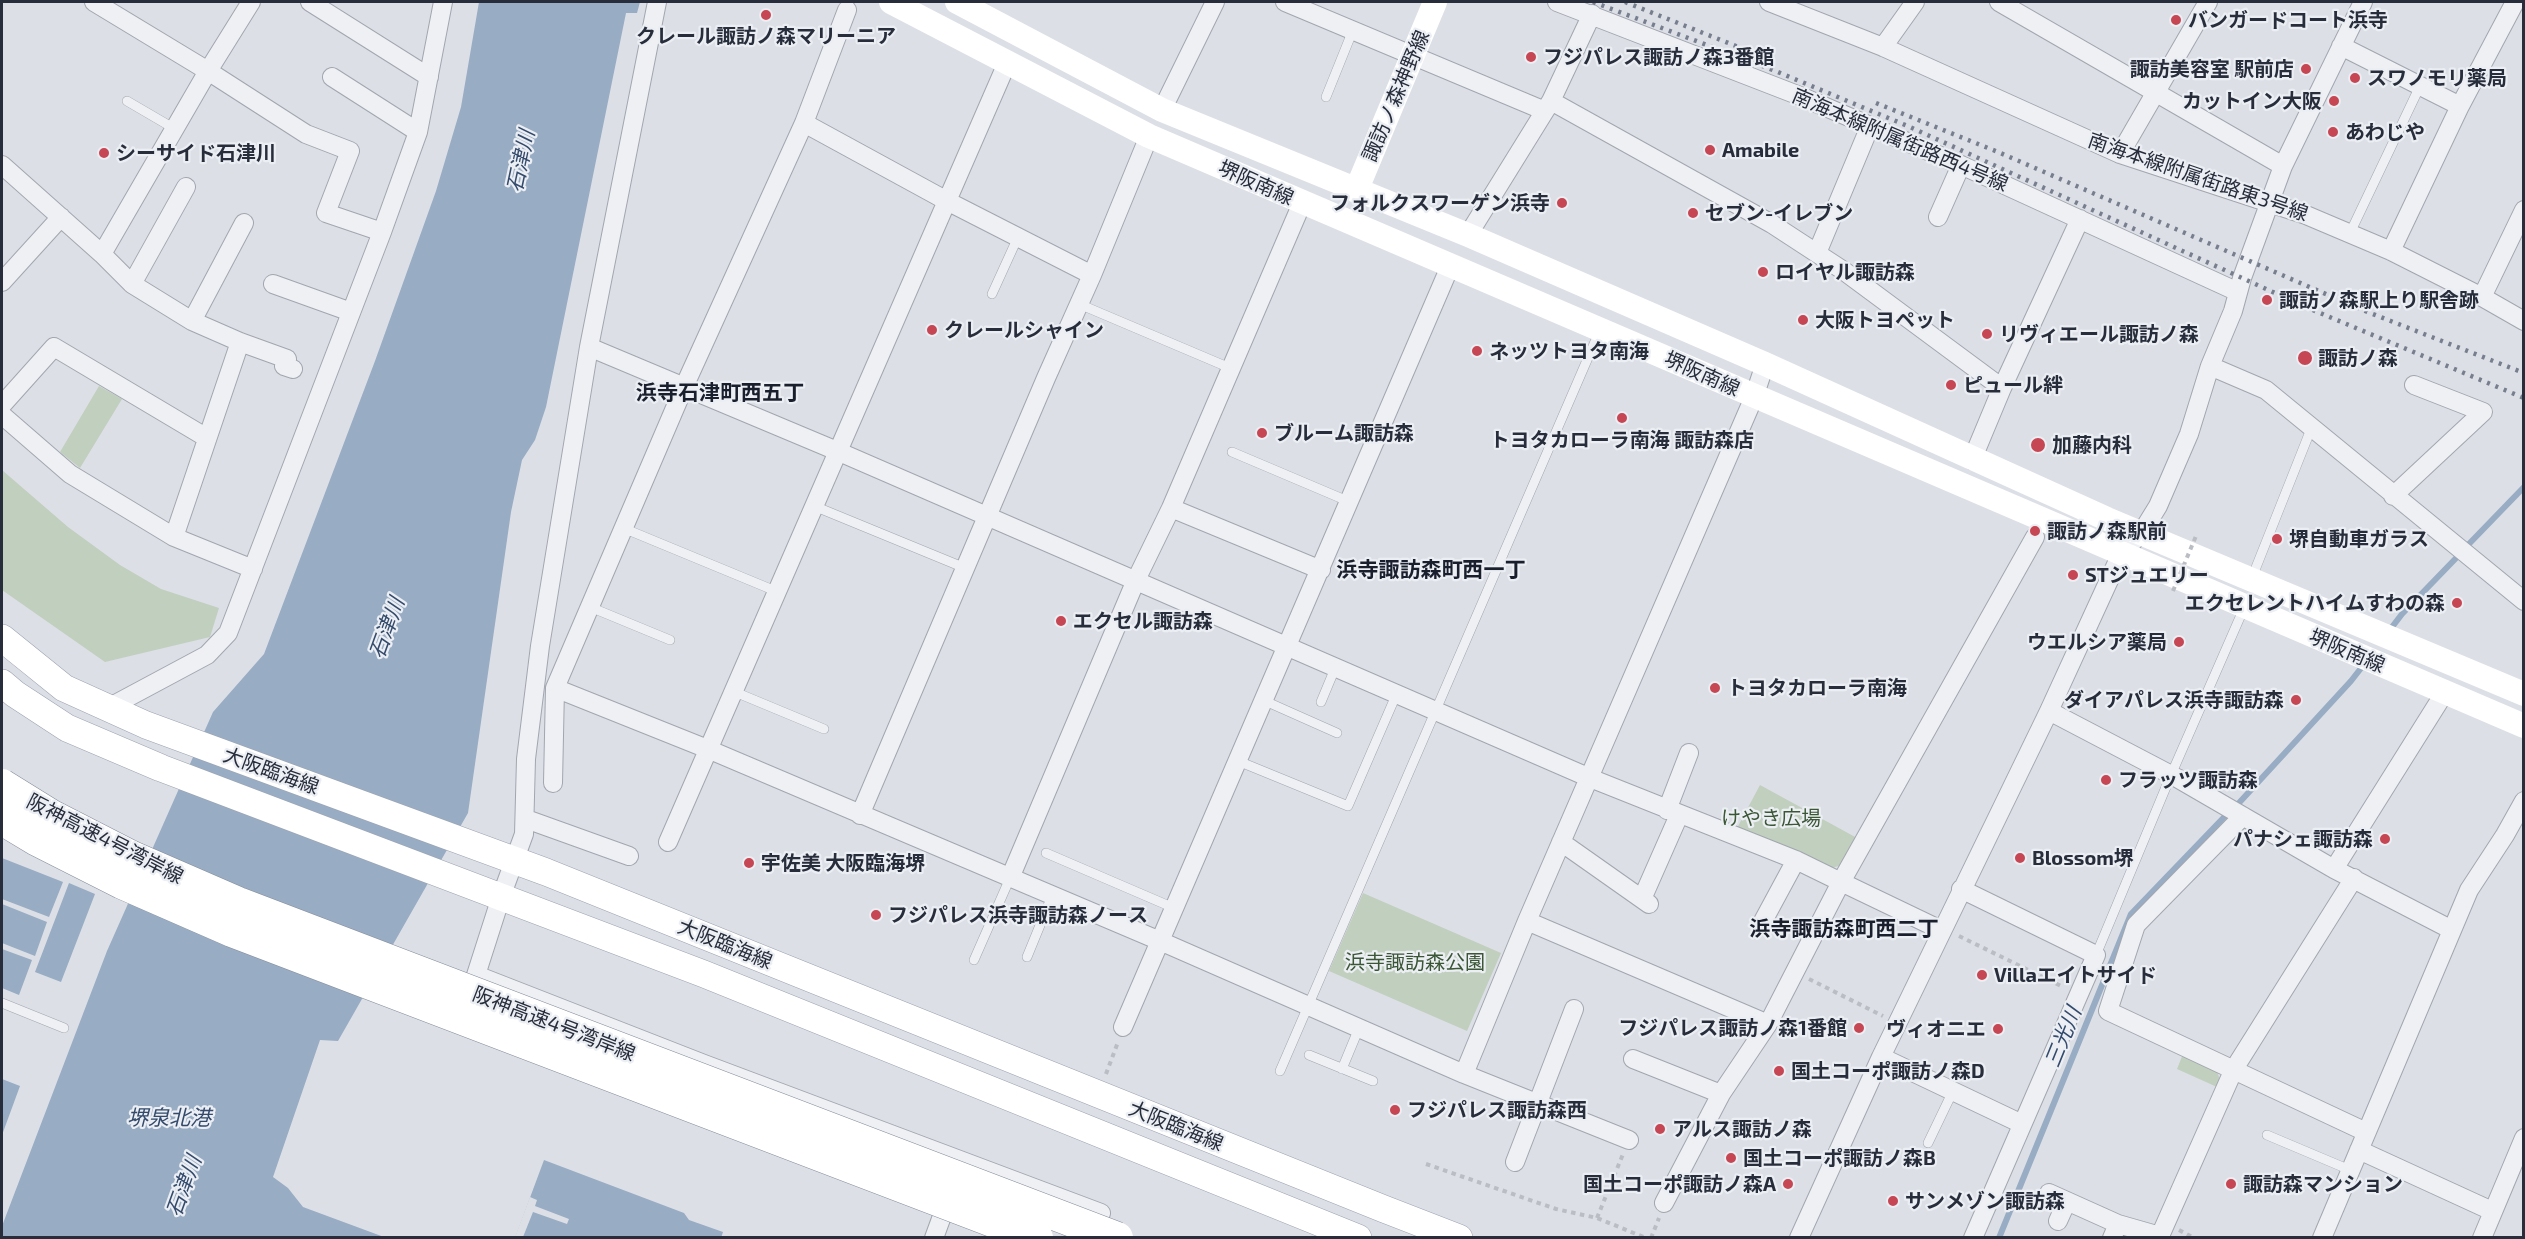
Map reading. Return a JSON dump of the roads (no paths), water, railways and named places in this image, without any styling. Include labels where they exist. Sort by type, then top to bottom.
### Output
[{"type":"highway","name":"阪神高速4号湾岸線","points":[[2,785],[52,816],[132,857],[238,903],[1117,1238]]},
{"type":"highway","name":"阪神高速4号湾岸線","points":[[2,819],[36,840],[122,883],[232,931],[1037,1238]]},
{"type":"main road","name":"堺阪南線","points":[[891,2],[1149,136],[2523,726]]},
{"type":"main road","name":"堺阪南線","points":[[957,2],[1162,110],[1468,235],[1765,364],[1972,459],[2251,580],[2523,694]]},
{"type":"main road","name":"諏訪ノ森神野線","points":[[1356,191],[1435,2]]},
{"type":"main road","name":"大阪臨海線","points":[[2,638],[64,688],[171,734],[515,860],[1459,1238]]},
{"type":"main road","name":"大阪臨海線","points":[[2,683],[67,728],[161,768],[715,978],[1358,1238]]},
{"type":"street","points":[[94,2],[306,134],[350,151],[326,213],[382,232]]},
{"type":"street","points":[[102,254],[208,71],[252,2]]},
{"type":"street","points":[[310,2],[429,77]]},
{"type":"street","points":[[108,708],[207,655],[228,633],[418,132],[443,2]]},
{"type":"street","points":[[657,2],[589,347],[540,646],[526,759],[525,834],[501,897],[476,975],[1101,1213],[1093,1238]]},
{"type":"street","points":[[1162,110],[1215,2]]},
{"type":"street","points":[[1285,2],[1414,56],[1548,106],[1772,224],[1817,253],[2002,388]]},
{"type":"street","name":"南海本線附属街路西4号線","points":[[1557,2],[1870,126],[1961,165],[2238,292]]},
{"type":"street","name":"南海本線附属街路東3号線","points":[[1769,2],[1883,47],[2120,154],[2270,201],[2350,233],[2482,297],[2523,321]]},
{"type":"street","points":[[1883,47],[1915,2]]},
{"type":"street","points":[[1998,2],[2283,166]]},
{"type":"street","points":[[2120,154],[2208,2]]},
{"type":"street","points":[[1799,1238],[1897,1023],[2049,711],[2121,554],[2142,532],[2158,506],[2189,434],[2210,366],[2233,311],[2283,166],[2363,2]]},
{"type":"street","points":[[2391,251],[2460,106],[2515,2]]},
{"type":"street","points":[[553,783],[555,688],[684,387],[804,123],[846,10]]},
{"type":"street","points":[[1468,235],[1548,106],[1592,14]]},
{"type":"street","points":[[2341,46],[2460,106]]},
{"type":"street","points":[[668,842],[710,750],[837,451],[1007,63]]},
{"type":"street","points":[[333,77],[418,132]]},
{"type":"street","points":[[804,123],[947,201],[1092,275]]},
{"type":"street","points":[[1817,253],[1870,126]]},
{"type":"street","points":[[860,815],[1092,275],[1149,136]]},
{"type":"street","points":[[2,165],[102,254],[132,284],[192,321],[286,359],[284,366],[293,369]]},
{"type":"street","points":[[1938,217],[1961,165]]},
{"type":"street","points":[[132,284],[186,187]]},
{"type":"street","points":[[1010,878],[1136,580],[1171,508],[1302,203]]},
{"type":"street","points":[[2482,297],[2523,210]]},
{"type":"street","points":[[2,282],[60,217]]},
{"type":"street","points":[[1972,459],[2080,219]]},
{"type":"street","points":[[192,321],[244,223]]},
{"type":"street","points":[[1123,1027],[1289,646],[1450,264]]},
{"type":"street","points":[[273,284],[351,312]]},
{"type":"street","points":[[174,537],[240,342]]},
{"type":"street","points":[[2,405],[54,347],[207,438]]},
{"type":"street","points":[[589,347],[837,451],[1590,778],[1796,860],[1942,929]]},
{"type":"street","points":[[1464,1074],[1527,921],[1754,397],[1765,364]]},
{"type":"street","points":[[2210,366],[2266,390],[2523,601]]},
{"type":"street","points":[[2393,496],[2483,412],[2414,385]]},
{"type":"street","points":[[2,415],[70,474],[174,537],[253,569]]},
{"type":"street","points":[[1171,508],[1321,570]]},
{"type":"street","points":[[1661,1211],[1721,1094],[1768,1024],[1841,882],[2035,537]]},
{"type":"street","points":[[555,688],[710,750],[1160,941],[1464,1074],[1629,1140]]},
{"type":"street","points":[[2334,869],[2445,692]]},
{"type":"street","points":[[2049,711],[2171,775],[2334,869],[2452,930]]},
{"type":"street","points":[[1562,842],[1646,902],[1689,753]]},
{"type":"street","points":[[2322,1238],[2469,890],[2505,836],[2523,801]]},
{"type":"street","points":[[2242,816],[2136,925],[2108,1011],[2366,1132]]},
{"type":"street","points":[[526,819],[629,856]]},
{"type":"street","points":[[1762,924],[1796,860]]},
{"type":"street","points":[[2049,1193],[2067,1201],[2115,1231],[2160,1236],[2234,1069],[2354,878]]},
{"type":"street","points":[[1961,889],[2096,955],[1973,1238]]},
{"type":"street","points":[[1527,921],[1768,1024]]},
{"type":"street","points":[[1515,1162],[1574,1009]]},
{"type":"street","points":[[1881,1057],[2022,1124]]},
{"type":"street","points":[[1633,1059],[1721,1094]]},
{"type":"street","points":[[2482,1238],[2492,1211],[2520,1158],[2523,1138]]},
{"type":"street","points":[[2359,1150],[2492,1211]]},
{"type":"street","points":[[934,1238],[962,1161]]},
{"type":"street","points":[[2058,1221],[2067,1201]]},
{"type":"lane","points":[[1326,97],[1353,30]]},
{"type":"lane","points":[[2350,233],[2420,86]]},
{"type":"lane","points":[[127,101],[175,129]]},
{"type":"lane","points":[[992,294],[1018,237]]},
{"type":"lane","points":[[1079,304],[1230,368]]},
{"type":"lane","points":[[1280,1071],[1600,330]]},
{"type":"lane","points":[[2251,580],[2311,429]]},
{"type":"lane","points":[[1232,452],[1350,502]]},
{"type":"lane","points":[[814,506],[965,568]]},
{"type":"lane","points":[[623,528],[778,592]]},
{"type":"lane","points":[[590,607],[670,640]]},
{"type":"lane","points":[[2096,955],[2244,608]]},
{"type":"lane","points":[[1321,702],[1336,666]]},
{"type":"lane","points":[[735,692],[824,729]]},
{"type":"lane","points":[[1238,761],[1348,806],[1398,693]]},
{"type":"lane","points":[[1264,702],[1337,733]]},
{"type":"lane","points":[[1046,853],[1174,908]]},
{"type":"lane","points":[[974,960],[1010,878]]},
{"type":"lane","points":[[1028,957],[1052,896]]},
{"type":"lane","points":[[2,1003],[64,1028]]},
{"type":"lane","points":[[1342,1069],[1359,1028]]},
{"type":"lane","points":[[1309,1055],[1373,1081]]},
{"type":"lane","points":[[1928,1143],[1953,1091]]},
{"type":"lane","points":[[2267,1135],[2349,1170]]},
{"type":"water","points":[[479,2],[640,2],[637,13],[626,13],[546,407],[535,440],[522,460],[511,512],[468,813],[338,1041],[320,1040],[273,1177],[288,1188],[303,1207],[384,1237],[2,1238],[2,1226],[107,951],[213,712],[264,654],[375,361],[436,191],[461,107]]},
{"type":"water","points":[[2,858],[63,882],[49,917],[2,899]]},
{"type":"water","points":[[69,883],[95,894],[61,982],[35,972]]},
{"type":"water","points":[[2,904],[47,922],[35,956],[2,943]]},
{"type":"water","points":[[2,949],[32,960],[19,995],[2,988]]},
{"type":"water","points":[[2,1079],[20,1086],[2,1135]]},
{"type":"water","points":[[544,1160],[684,1213],[689,1220],[723,1232],[721,1238],[515,1238]]},
{"type":"waterway","name":"三光川","points":[[2466,547],[2524,487]]},
{"type":"waterway","name":"三光川","points":[[2389,631],[2402,614],[2460,554]]},
{"type":"waterway","name":"三光川","points":[[2238,804],[2365,663]]},
{"type":"waterway","name":"三光川","points":[[1999,1238],[2131,914],[2229,812]]},
{"type":"railway","points":[[1593,2],[1773,70],[1910,127],[2308,308],[2524,398]]},
{"type":"railway","points":[[1625,2],[1751,52]]},
{"type":"railway","points":[[1876,103],[1998,152],[2365,311],[2524,373]]},
{"type":"place","name":"クレール諏訪ノ森マリーニア","points":[[766,15]]},
{"type":"place","name":"バンガードコート浜寺","points":[[2176,20]]},
{"type":"place","name":"フジパレス諏訪ノ森3番館","points":[[1531,57]]},
{"type":"place","name":"諏訪美容室 駅前店","points":[[2306,69]]},
{"type":"place","name":"スワノモリ薬局","points":[[2355,78]]},
{"type":"place","name":"カットイン大阪","points":[[2334,101]]},
{"type":"place","name":"あわじや","points":[[2333,132]]},
{"type":"place","name":"Amabile","points":[[1710,150]]},
{"type":"place","name":"シーサイド石津川","points":[[104,153]]},
{"type":"place","name":"フォルクスワーゲン浜寺","points":[[1562,203]]},
{"type":"place","name":"セブン-イレブン","points":[[1693,213]]},
{"type":"place","name":"ロイヤル諏訪森","points":[[1763,272]]},
{"type":"place","name":"諏訪ノ森駅上り駅舎跡","points":[[2267,300]]},
{"type":"place","name":"大阪トヨペット","points":[[1803,320]]},
{"type":"place","name":"クレールシャイン","points":[[932,330]]},
{"type":"place","name":"リヴィエール諏訪ノ森","points":[[1987,334]]},
{"type":"place","name":"ネッツトヨタ南海","points":[[1477,351]]},
{"type":"place","name":"諏訪ノ森","points":[[2305,358]]},
{"type":"place","name":"ピュール絆","points":[[1951,385]]},
{"type":"place","name":"トヨタカローラ南海 諏訪森店","points":[[1622,418]]},
{"type":"place","name":"ブルーム諏訪森","points":[[1262,433]]},
{"type":"place","name":"加藤内科","points":[[2038,445]]},
{"type":"place","name":"諏訪ノ森駅前","points":[[2035,531]]},
{"type":"place","name":"堺自動車ガラス","points":[[2277,539]]},
{"type":"place","name":"STジュエリー","points":[[2073,575]]},
{"type":"place","name":"エクセレントハイムすわの森","points":[[2457,603]]},
{"type":"place","name":"エクセル諏訪森","points":[[1061,621]]},
{"type":"place","name":"ウエルシア薬局","points":[[2179,642]]},
{"type":"place","name":"トヨタカローラ南海","points":[[1715,688]]},
{"type":"place","name":"ダイアパレス浜寺諏訪森","points":[[2296,700]]},
{"type":"place","name":"フラッツ諏訪森","points":[[2106,780]]},
{"type":"place","name":"パナシェ諏訪森","points":[[2385,839]]},
{"type":"place","name":"Blossom堺","points":[[2020,858]]},
{"type":"place","name":"宇佐美 大阪臨海堺","points":[[749,863]]},
{"type":"place","name":"フジパレス浜寺諏訪森ノース","points":[[876,915]]},
{"type":"place","name":"Villaエイトサイド","points":[[1982,975]]},
{"type":"place","name":"フジパレス諏訪ノ森1番館","points":[[1859,1028]]},
{"type":"place","name":"ヴィオニエ","points":[[1998,1029]]},
{"type":"place","name":"国土コーポ諏訪ノ森D","points":[[1779,1071]]},
{"type":"place","name":"フジパレス諏訪森西","points":[[1395,1110]]},
{"type":"place","name":"アルス諏訪ノ森","points":[[1660,1129]]},
{"type":"place","name":"国土コーポ諏訪ノ森B","points":[[1731,1158]]},
{"type":"place","name":"国土コーポ諏訪ノ森A","points":[[1788,1184]]},
{"type":"place","name":"諏訪森マンション","points":[[2231,1184]]},
{"type":"place","name":"サンメゾン諏訪森","points":[[1893,1201]]},
{"type":"district","name":"浜寺石津町西五丁","points":[[720,393]]},
{"type":"district","name":"浜寺諏訪森町西一丁","points":[[1431,570]]},
{"type":"district","name":"浜寺諏訪森町西二丁","points":[[1844,929]]},
{"type":"water label","name":"石津川","points":[[521,161]]},
{"type":"water label","name":"石津川","points":[[387,628]]},
{"type":"water label","name":"堺泉北港","points":[[169,1118]]},
{"type":"water label","name":"石津川","points":[[184,1186]]},
{"type":"park label","name":"けやき広場","points":[[1771,818]]},
{"type":"park label","name":"浜寺諏訪森公園","points":[[1415,962]]}]
